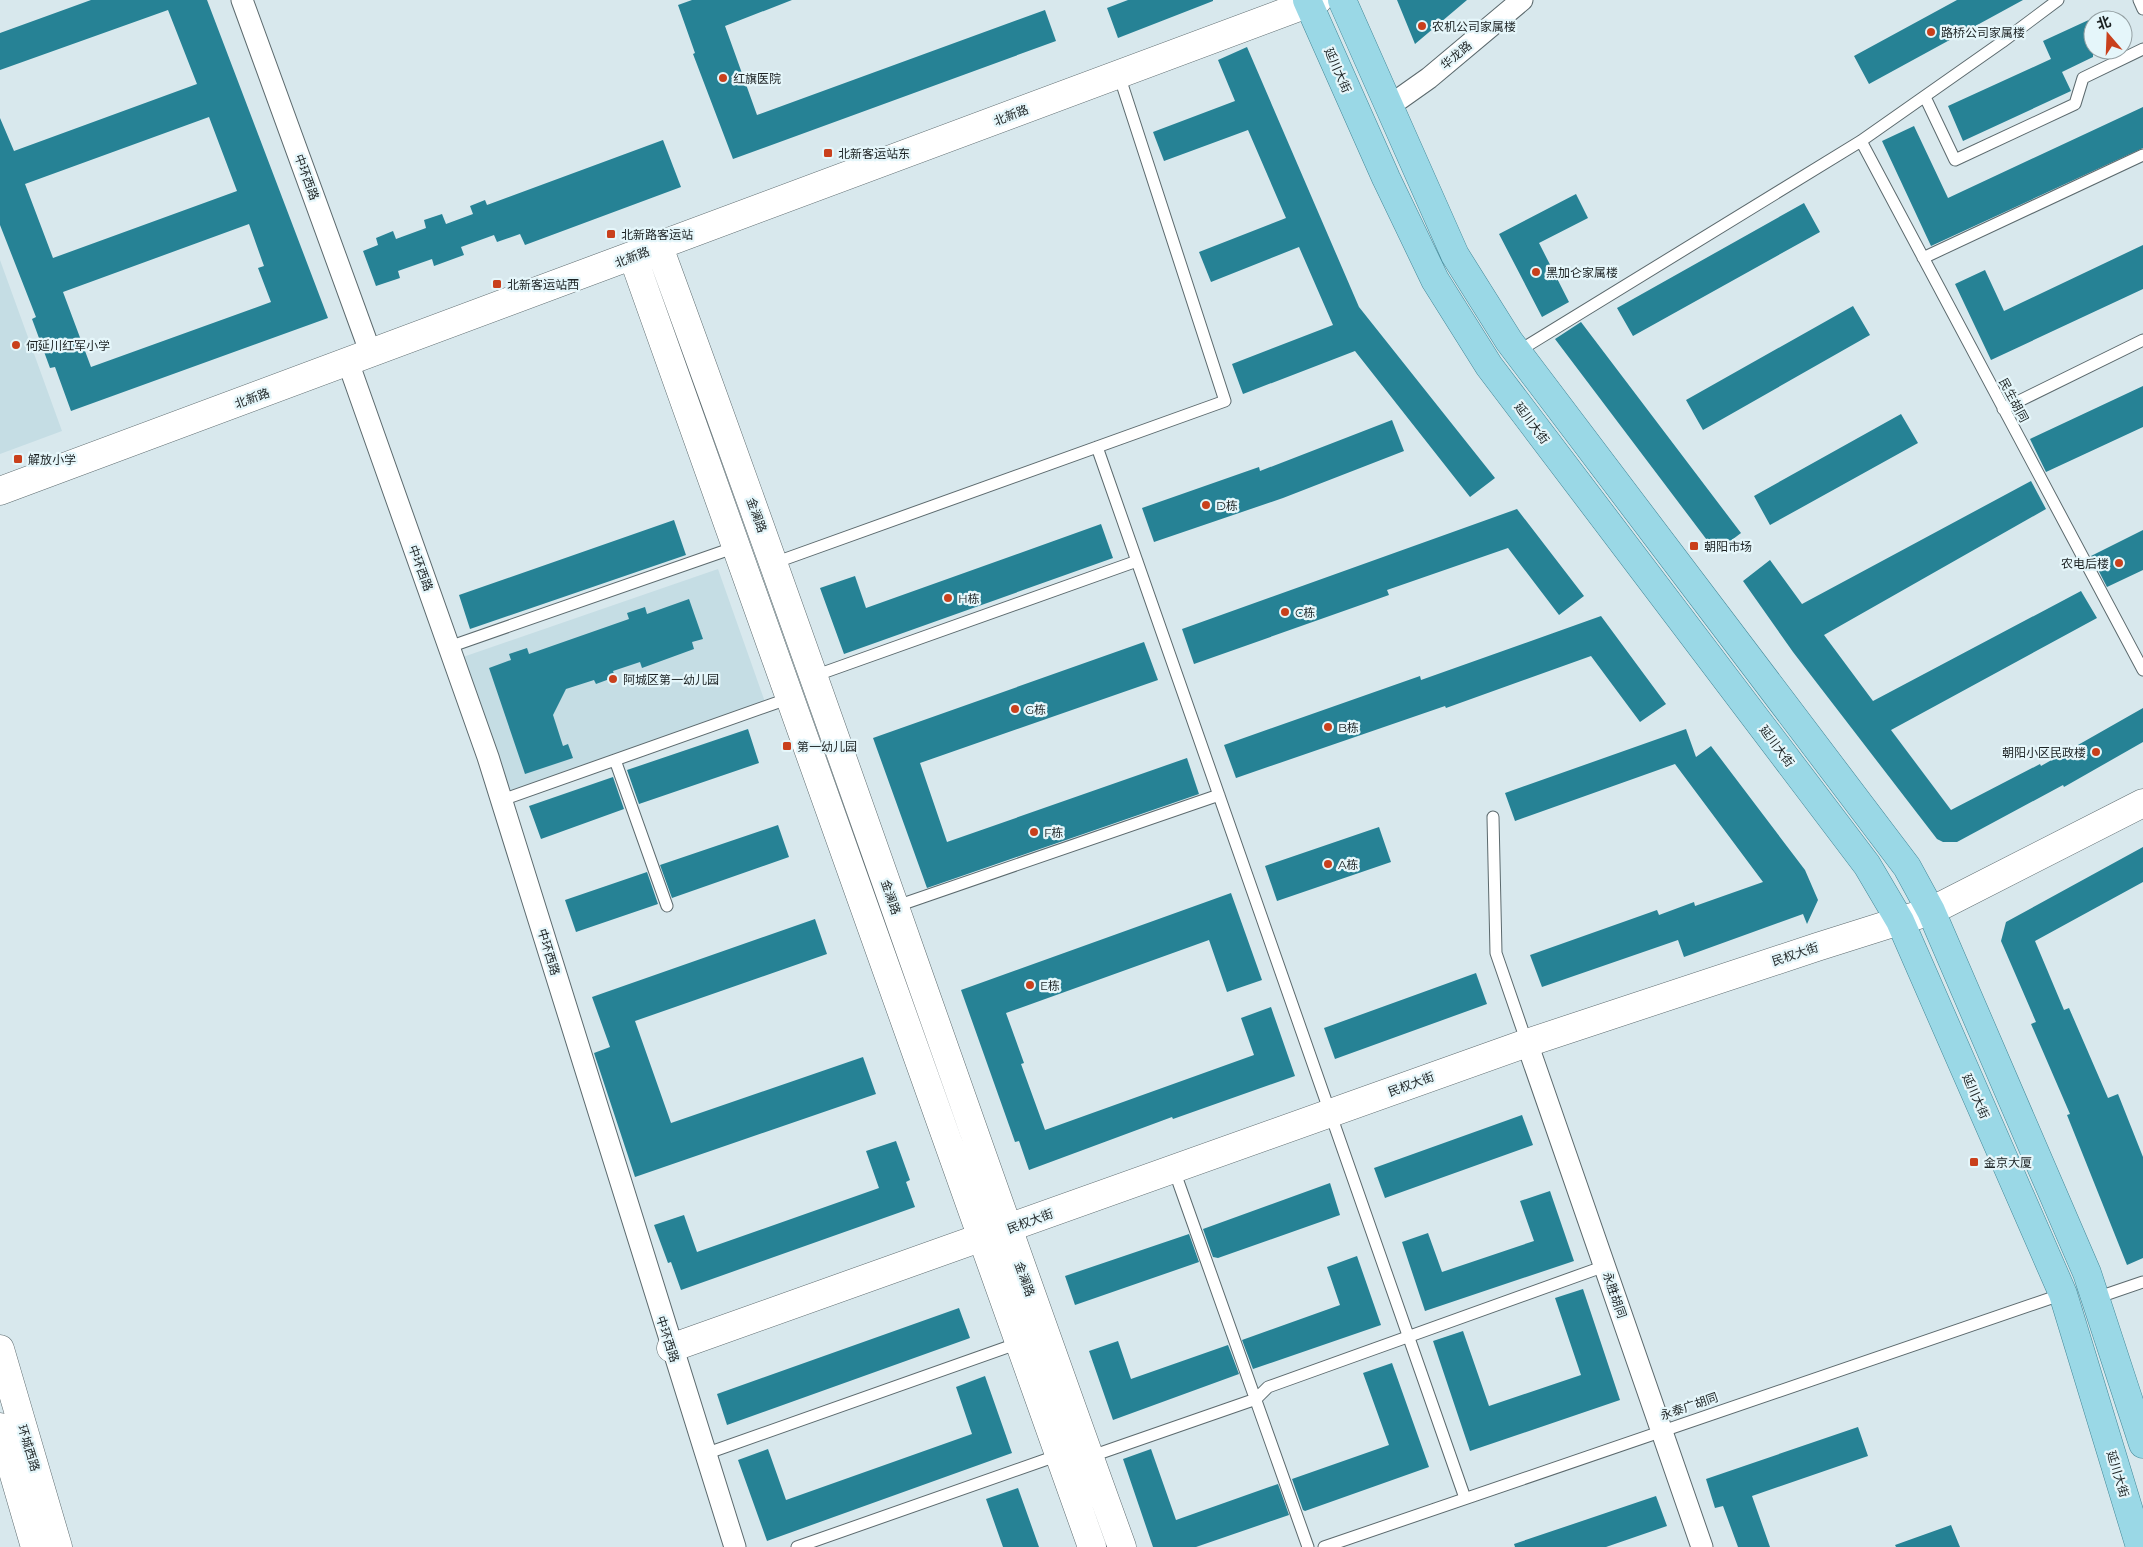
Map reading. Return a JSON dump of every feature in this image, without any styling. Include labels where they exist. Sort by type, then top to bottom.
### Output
[{"type":"main road","points":[[1342,0],[1455,255],[1517,352],[1907,866],[1931,911],[2084,1264],[2143,1444]]},
{"type":"main road","name":"延川大街","points":[[1311,1],[1386,178],[1435,280],[1489,366],[1867,865],[1900,921],[2063,1294],[2140,1547]]},
{"type":"street","name":"中环西路","points":[[242,0],[359,358],[450,647],[502,800],[671,1348],[735,1547]]},
{"type":"street","name":"华龙路","points":[[1388,107],[1428,78],[1522,0]]},
{"type":"street","name":"北新路","points":[[0,491],[633,257],[1311,1]]},
{"type":"street","name":"金澜路","points":[[659,247],[774,563],[894,907],[995,1234],[1019,1342],[1092,1547]]},
{"type":"street","name":"金澜路","points":[[633,257],[790,698],[995,1234],[1089,1457],[1122,1547]]},
{"type":"street","name":"民权大街","points":[[671,1348],[1527,1043],[1931,911],[2143,803]]},
{"type":"street","name":"永胜胡同","points":[[1527,1043],[1702,1547]]},
{"type":"street","name":"环城西路","points":[[0,1348],[58,1547]]},
{"type":"street","name":"环城西路","points":[[0,1427],[35,1547]]},
{"type":"lane","points":[[1517,352],[1862,141],[2058,0]]},
{"type":"lane","points":[[2138,0],[2143,9]]},
{"type":"lane","points":[[1925,97],[1955,160],[2075,104],[2082,78],[2143,49]]},
{"type":"lane","points":[[774,563],[1225,401],[1119,75]]},
{"type":"lane","name":"民生胡同","points":[[1862,141],[2143,670]]},
{"type":"lane","points":[[1923,258],[2143,155]]},
{"type":"lane","points":[[2003,409],[2143,340]]},
{"type":"lane","points":[[1097,447],[1465,1498]]},
{"type":"lane","points":[[450,647],[736,546]]},
{"type":"lane","points":[[814,676],[1137,561]]},
{"type":"lane","points":[[502,800],[790,698]]},
{"type":"lane","points":[[615,760],[666,906]]},
{"type":"lane","points":[[894,907],[1219,795]]},
{"type":"lane","points":[[1493,817],[1496,953],[1527,1043]]},
{"type":"lane","points":[[1174,1170],[1308,1547]]},
{"type":"lane","points":[[1089,1457],[1256,1399],[1268,1387],[1605,1266]]},
{"type":"lane","points":[[2096,1298],[2143,1282]]},
{"type":"lane","name":"永泰广胡同","points":[[1324,1547],[1345,1543],[1465,1498],[2063,1294]]},
{"type":"lane","points":[[705,1454],[1019,1342]]},
{"type":"lane","points":[[797,1547],[1059,1455]]},
{"type":"shaded area","name":"何延川红军小学","points":[[0,260],[62,431],[0,454]]},
{"type":"shaded area","name":"阿城区第一幼儿园","points":[[718,569],[765,702],[508,792],[463,657]]},
{"type":"building","points":[[91,0],[207,0],[328,318],[71,411],[55,367],[50,368],[32,319],[36,317],[0,225],[0,118],[14,151],[197,84],[168,10],[0,70],[0,33]],"holes":[[[209,117],[237,191],[53,258],[25,184]],[[249,224],[264,266],[258,268],[271,302],[91,367],[63,292]]]},
{"type":"building","points":[[692,0],[792,0],[725,26],[757,115],[1045,10],[1056,41],[733,159],[693,54],[695,53],[678,5]]},
{"type":"building","points":[[1128,0],[1213,1],[1118,38],[1107,8]]},
{"type":"building","name":"农机公司家属楼","points":[[1397,0],[1467,0],[1415,44]]},
{"type":"building","name":"路桥公司家属楼","points":[[1957,0],[2023,0],[1869,84],[1854,56]]},
{"type":"building","points":[[2083,23],[2083,60],[2087,60],[2062,72],[2071,91],[1963,141],[1948,106],[2051,59],[2043,41]]},
{"type":"building","points":[[1247,47],[1359,307],[1495,478],[1470,497],[1355,351],[1243,394],[1232,364],[1333,325],[1299,247],[1211,282],[1199,252],[1286,218],[1248,130],[1164,161],[1153,132],[1235,101],[1218,60]]},
{"type":"building","points":[[2143,107],[2143,148],[1931,246],[1882,141],[1914,126],[1948,198]]},
{"type":"building","points":[[663,140],[681,187],[525,245],[520,234],[497,242],[494,235],[461,247],[464,255],[434,266],[432,259],[398,271],[400,278],[376,286],[363,251],[378,245],[376,238],[393,231],[396,239],[426,228],[424,220],[442,214],[446,224],[473,214],[470,206],[485,200],[487,205]]},
{"type":"building","name":"黑加仑家属楼","points":[[1576,194],[1588,218],[1539,243],[1569,302],[1542,317],[1499,234]]},
{"type":"building","points":[[1804,203],[1820,232],[1633,336],[1617,308]]},
{"type":"building","points":[[2143,245],[2143,289],[1991,360],[1955,284],[1985,270],[2004,311]]},
{"type":"building","points":[[1853,306],[1870,335],[1703,430],[1686,400]]},
{"type":"building","points":[[1581,322],[1741,533],[1716,552],[1555,339]]},
{"type":"building","points":[[2143,386],[2143,427],[2046,472],[2030,439]]},
{"type":"building","points":[[1901,414],[1918,443],[1770,525],[1754,496]]},
{"type":"building","points":[[1392,420],[1404,451],[1283,498],[1154,542],[1142,508],[1259,467],[1260,471]]},
{"type":"building","points":[[2031,481],[2046,509],[1824,635],[1873,701],[2081,591],[2097,618],[1891,730],[1951,810],[2040,764],[2041,766],[2143,708],[2143,742],[2064,787],[2063,785],[1957,842],[1943,842],[1937,839],[1793,652],[1743,581],[1770,560],[1802,604]]},
{"type":"building","points":[[1517,509],[1584,596],[1559,615],[1508,548],[1387,590],[1389,595],[1194,664],[1182,629]]},
{"type":"building","points":[[674,520],[686,555],[470,629],[459,595]]},
{"type":"building","name":"H栋","points":[[1101,524],[1113,558],[844,654],[820,588],[855,576],[866,608]]},
{"type":"building","name":"农电后楼","points":[[2143,530],[2143,570],[2107,587],[2091,556]]},
{"type":"building","points":[[689,599],[703,639],[692,642],[694,649],[642,668],[640,662],[613,671],[615,677],[596,684],[594,680],[566,689],[553,715],[563,746],[568,744],[573,758],[525,774],[489,668],[511,660],[509,654],[527,648],[529,654],[629,619],[627,613],[645,607],[647,614]]},
{"type":"building","points":[[1601,616],[1666,704],[1640,722],[1591,656],[1446,708],[1445,706],[1236,778],[1224,745],[1420,676],[1421,680]]},
{"type":"building","points":[[1144,642],[1158,680],[920,763],[947,842],[1187,758],[1199,794],[927,888],[873,738]]},
{"type":"building","points":[[748,729],[759,763],[639,804],[627,770]]},
{"type":"building","points":[[1686,729],[1696,757],[1711,746],[1805,870],[1818,900],[1807,924],[1803,914],[1684,957],[1678,940],[1542,987],[1530,955],[1657,910],[1659,915],[1694,902],[1695,906],[1763,882],[1675,764],[1515,821],[1505,793]]},
{"type":"building","points":[[613,777],[624,809],[541,839],[529,806]]},
{"type":"building","points":[[778,825],[789,857],[672,898],[660,865]]},
{"type":"building","name":"A栋","points":[[1379,827],[1391,862],[1277,901],[1265,866]]},
{"type":"building","points":[[2143,847],[2143,882],[2035,941],[2064,1010],[2069,1008],[2108,1098],[2118,1094],[2143,1157],[2143,1258],[2127,1265],[2067,1115],[2070,1114],[2031,1024],[2036,1022],[2001,941],[2006,922]]},
{"type":"building","points":[[647,872],[658,904],[576,932],[565,900]]},
{"type":"building","points":[[1231,893],[1262,980],[1227,992],[1209,940],[1006,1013],[1024,1063],[1021,1064],[1045,1130],[1254,1055],[1241,1018],[1271,1007],[1295,1076],[1173,1119],[1172,1117],[1029,1170],[1019,1141],[1015,1142],[961,990]]},
{"type":"building","points":[[815,919],[827,954],[635,1021],[671,1123],[863,1057],[876,1094],[635,1177],[594,1053],[610,1047],[592,997]]},
{"type":"building","points":[[1476,973],[1487,1004],[1335,1059],[1324,1028]]},
{"type":"building","points":[[1522,1115],[1533,1145],[1385,1198],[1374,1168]]},
{"type":"building","points":[[896,1141],[910,1180],[906,1182],[915,1207],[681,1290],[671,1262],[668,1263],[654,1225],[684,1215],[697,1252],[879,1188],[866,1151]]},
{"type":"building","points":[[1330,1183],[1340,1215],[1218,1258],[1213,1257],[1203,1229]]},
{"type":"building","points":[[1550,1191],[1574,1261],[1425,1311],[1402,1242],[1428,1233],[1442,1272],[1534,1241],[1520,1201]]},
{"type":"building","points":[[1189,1234],[1199,1262],[1075,1305],[1065,1276]]},
{"type":"building","points":[[1357,1256],[1381,1325],[1253,1369],[1242,1340],[1340,1305],[1327,1267]]},
{"type":"building","points":[[1583,1289],[1620,1400],[1470,1451],[1433,1341],[1463,1331],[1489,1406],[1581,1375],[1555,1298]]},
{"type":"building","points":[[959,1308],[970,1338],[727,1425],[717,1394]]},
{"type":"building","points":[[1118,1341],[1131,1379],[1228,1345],[1239,1374],[1113,1420],[1089,1351]]},
{"type":"building","points":[[1392,1363],[1429,1467],[1305,1511],[1303,1510],[1292,1479],[1389,1445],[1363,1373]]},
{"type":"building","points":[[985,1376],[1012,1453],[767,1541],[738,1460],[768,1449],[786,1500],[972,1434],[956,1387]]},
{"type":"building","points":[[1858,1427],[1868,1456],[1752,1496],[1770,1547],[1738,1547],[1723,1506],[1715,1508],[1706,1479]]},
{"type":"building","points":[[1151,1449],[1176,1520],[1278,1484],[1289,1515],[1196,1547],[1153,1547],[1123,1459]]},
{"type":"building","points":[[1018,1488],[1039,1547],[1003,1547],[986,1499]]},
{"type":"building","points":[[1656,1496],[1667,1526],[1606,1547],[1515,1547],[1514,1544]]},
{"type":"building","points":[[1951,1525],[1960,1547],[1896,1547],[1895,1545]]},
{"type":"place","name":"农机公司家属楼","points":[[1422,26]]},
{"type":"place","name":"路桥公司家属楼","points":[[1931,32]]},
{"type":"place","name":"红旗医院","points":[[723,78]]},
{"type":"place","name":"北新客运站东","points":[[828,153]]},
{"type":"place","name":"北新路客运站","points":[[611,234]]},
{"type":"place","name":"黑加仑家属楼","points":[[1536,272]]},
{"type":"place","name":"北新客运站西","points":[[497,284]]},
{"type":"place","name":"何延川红军小学","points":[[16,345]]},
{"type":"place","name":"解放小学","points":[[18,459]]},
{"type":"place","name":"D栋","points":[[1206,505]]},
{"type":"place","name":"朝阳市场","points":[[1694,546]]},
{"type":"place","name":"农电后楼","points":[[2119,563]]},
{"type":"place","name":"H栋","points":[[948,598]]},
{"type":"place","name":"C栋","points":[[1285,612]]},
{"type":"place","name":"阿城区第一幼儿园","points":[[613,679]]},
{"type":"place","name":"G栋","points":[[1015,709]]},
{"type":"place","name":"B栋","points":[[1328,727]]},
{"type":"place","name":"第一幼儿园","points":[[787,746]]},
{"type":"place","name":"朝阳小区民政楼","points":[[2096,752]]},
{"type":"place","name":"F栋","points":[[1034,832]]},
{"type":"place","name":"A栋","points":[[1328,864]]},
{"type":"place","name":"E栋","points":[[1030,985]]},
{"type":"place","name":"金京大厦","points":[[1974,1162]]}]
